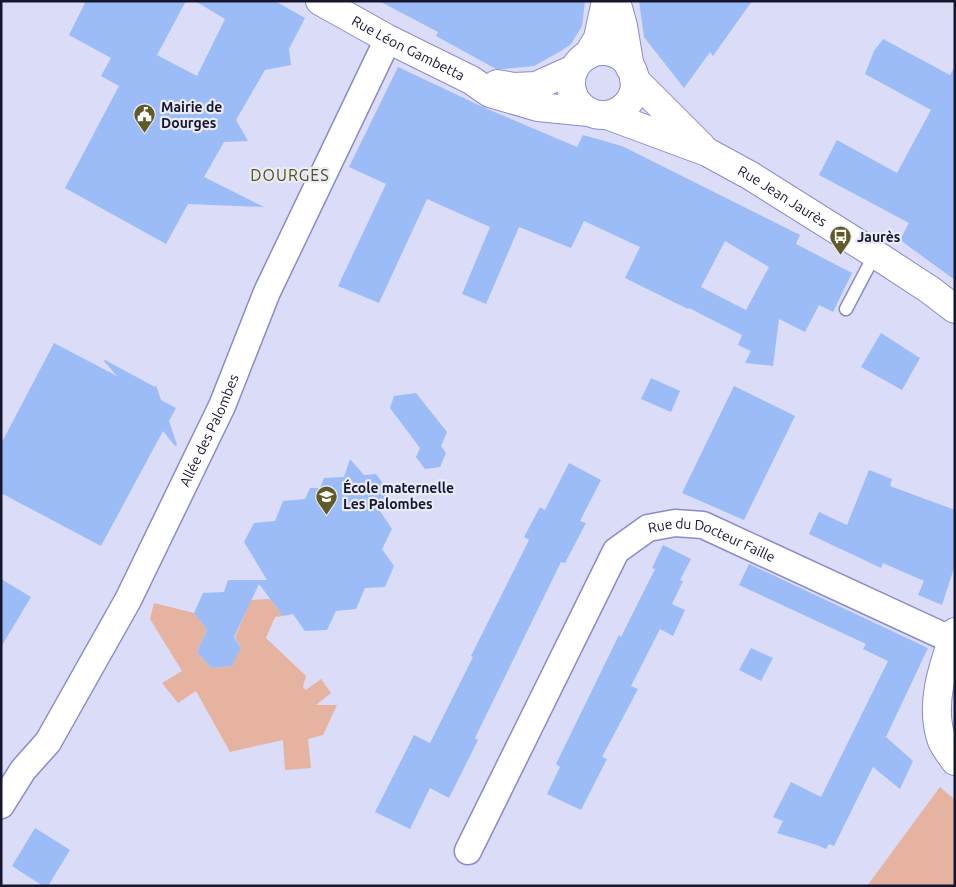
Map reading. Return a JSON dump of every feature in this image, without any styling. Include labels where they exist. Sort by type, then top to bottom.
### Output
[{"type":"street","name":"Rue Léon Gambetta","points":[[320,1],[388,39],[471,80],[490,93],[510,100],[538,106],[598,114]]},
{"type":"street","points":[[606,1],[598,38],[570,81],[572,94],[578,105],[598,114],[616,112],[628,102],[634,89],[623,26],[616,1]]},
{"type":"street","name":"Allée des Palombes","points":[[1,805],[10,772],[23,770],[48,742],[128,600],[222,406],[267,292],[388,39]]},
{"type":"street","points":[[581,62],[598,52],[607,52],[624,60],[632,73]]},
{"type":"street","name":"Rue Léon Gambetta","points":[[471,80],[514,87],[536,86],[581,62]]},
{"type":"street","name":"Rue Jean Jaurès","points":[[632,73],[707,152]]},
{"type":"street","name":"Rue Jean Jaurès","points":[[598,114],[707,152],[751,176],[875,254],[955,309]]},
{"type":"street","name":"Rue du Docteur Faille","points":[[468,851],[616,551],[648,528],[675,522],[703,524],[953,636]]},
{"type":"street","points":[[953,636],[940,675],[937,721],[943,742],[955,761]]},
{"type":"lane","points":[[846,309],[875,254]]},
{"type":"shaded area","points":[[270,599],[283,616],[275,617],[266,638],[306,676],[303,687],[306,690],[321,679],[331,693],[316,705],[337,705],[323,735],[308,739],[311,768],[285,770],[283,740],[230,752],[196,691],[178,703],[162,683],[182,671],[150,619],[154,603],[194,613],[207,630],[197,652],[211,668],[231,666],[241,648],[235,637],[251,600]]},
{"type":"shaded area","points":[[940,787],[955,800],[955,886],[867,886]]},
{"type":"building","points":[[86,1],[186,1],[157,55],[197,76],[225,19],[195,1],[275,1],[305,18],[289,49],[291,65],[265,70],[236,120],[248,141],[224,142],[204,177],[264,207],[188,204],[166,244],[65,188],[119,86],[101,76],[111,58],[69,35]]},
{"type":"building","points":[[379,1],[585,1],[582,26],[571,44],[534,66],[496,69],[436,36],[438,32]]},
{"type":"building","points":[[639,1],[752,1],[713,56],[710,52],[684,88],[644,37]]},
{"type":"building","points":[[883,39],[950,75],[955,66],[955,280],[900,240],[909,223],[819,175],[837,140],[897,173],[931,110],[865,74],[874,51]]},
{"type":"building","points":[[398,67],[485,108],[577,147],[583,135],[622,146],[800,235],[796,244],[852,273],[833,312],[819,305],[805,332],[779,319],[773,366],[745,363],[751,351],[738,345],[742,335],[625,278],[640,247],[584,221],[571,248],[519,227],[486,304],[462,294],[490,227],[427,199],[379,303],[338,286],[386,184],[349,167]],"holes":[[[725,241],[769,267],[746,310],[701,287]]]},
{"type":"building","points":[[881,333],[920,358],[902,390],[861,367]]},
{"type":"building","points":[[54,343],[117,376],[105,360],[155,387],[156,385],[161,400],[176,408],[169,421],[177,445],[175,446],[163,431],[101,546],[1,493],[1,444]]},
{"type":"building","points":[[651,378],[680,391],[671,412],[641,399]]},
{"type":"building","points":[[734,386],[795,416],[744,520],[682,493]]},
{"type":"building","points":[[416,393],[447,432],[441,446],[446,453],[440,467],[425,469],[416,457],[420,448],[390,408],[394,396]]},
{"type":"building","points":[[350,459],[364,475],[376,474],[389,491],[380,511],[392,529],[382,549],[394,566],[385,587],[365,588],[356,609],[336,611],[327,630],[305,631],[293,614],[283,616],[259,584],[234,637],[241,648],[232,666],[211,668],[197,652],[207,630],[194,613],[203,593],[224,592],[228,580],[267,580],[244,542],[254,523],[275,521],[283,501],[305,499],[310,488],[320,488],[324,478],[344,477]]},
{"type":"building","points":[[569,463],[601,480],[580,521],[586,523],[565,563],[561,562],[475,738],[478,740],[449,798],[430,788],[410,829],[375,812],[414,735],[430,743],[529,540],[524,537],[540,507],[545,510]]},
{"type":"building","points":[[869,470],[892,479],[890,486],[955,510],[955,565],[942,605],[918,595],[924,581],[883,563],[881,568],[809,534],[819,512],[847,525]]},
{"type":"building","points":[[663,545],[691,559],[680,580],[683,581],[672,604],[685,610],[673,636],[660,629],[631,686],[638,689],[602,757],[607,759],[581,810],[547,794],[560,767],[556,764],[619,635],[621,637],[655,569],[652,568]]},
{"type":"building","points":[[749,564],[928,648],[886,737],[913,761],[900,789],[873,767],[834,846],[829,844],[826,849],[777,833],[783,821],[773,817],[791,782],[821,797],[888,661],[863,649],[866,644],[739,585]]},
{"type":"building","points":[[1,579],[31,597],[1,647]]},
{"type":"building","points":[[751,648],[773,658],[761,681],[739,670]]},
{"type":"building","points":[[35,828],[70,850],[48,886],[43,886],[12,866]]},
{"type":"place","name":"Mairie de Dourges","points":[[145,134]]},
{"type":"place","name":"Jaurès","points":[[841,256]]},
{"type":"place","name":"École maternelle Les Palombes","points":[[327,515]]},
{"type":"district","name":"DOURGES","points":[[290,175]]}]
